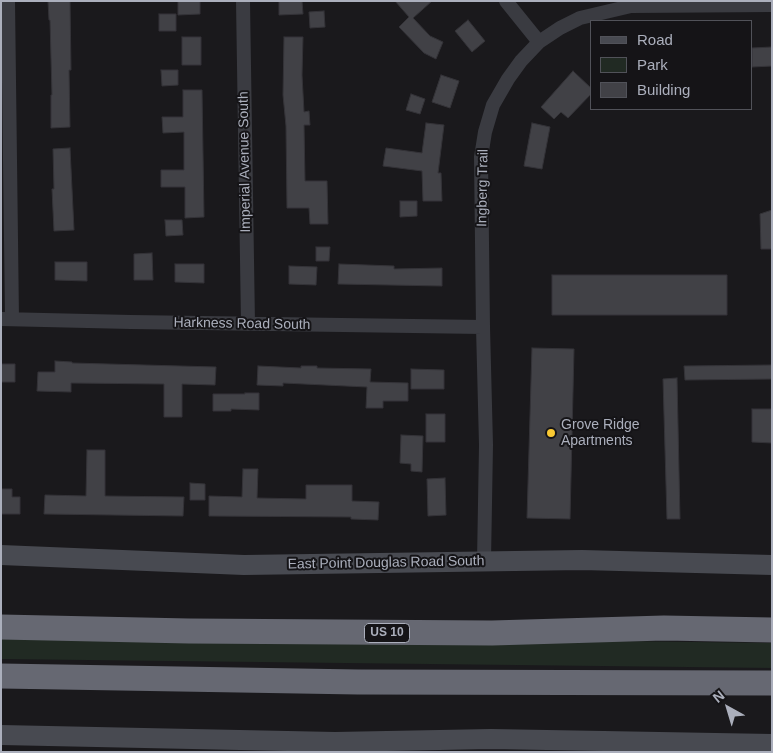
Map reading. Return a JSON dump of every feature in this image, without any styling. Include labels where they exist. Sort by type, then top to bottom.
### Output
[{"type":"highway","name":"US 10","points":[[1,627],[189,631],[482,633],[664,628],[772,630]]},
{"type":"highway","points":[[1,676],[358,682],[772,683]]},
{"type":"street","points":[[7,318],[8,1]]},
{"type":"street","name":"Imperial Avenue South","points":[[243,1],[248,324]]},
{"type":"street","points":[[506,1],[540,42]]},
{"type":"street","name":"Ingberg Trail","points":[[484,561],[486,444],[481,157],[485,132],[494,104],[508,79],[540,42],[560,28],[580,18],[631,6],[772,5]]},
{"type":"street","name":"Harkness Road South","points":[[7,318],[483,327]]},
{"type":"street","name":"East Point Douglas Road South","points":[[1,555],[244,564],[582,560],[772,565]]},
{"type":"street","points":[[1,735],[335,742],[491,739],[772,744]]},
{"type":"green space","points":[[1,633],[772,643],[772,668],[1,659]]},
{"type":"building","points":[[48,1],[70,1],[70,127],[51,128],[52,95]]},
{"type":"building","points":[[178,1],[200,1],[200,14],[178,15]]},
{"type":"building","points":[[279,1],[302,1],[303,14],[279,15]]},
{"type":"building","points":[[395,1],[432,1],[413,18],[430,36],[443,42],[436,59],[424,53],[399,27],[409,17]]},
{"type":"building","points":[[324,11],[325,27],[310,28],[309,12]]},
{"type":"building","points":[[159,14],[176,14],[176,31],[159,31]]},
{"type":"building","points":[[468,20],[485,41],[472,52],[455,31]]},
{"type":"building","points":[[182,37],[201,37],[201,65],[182,65]]},
{"type":"building","points":[[284,37],[303,37],[302,75],[304,112],[309,111],[310,125],[304,125],[305,181],[327,181],[328,224],[310,224],[309,208],[287,208],[286,126],[283,95]]},
{"type":"building","points":[[772,47],[772,66],[753,67],[753,48]]},
{"type":"building","points":[[161,70],[178,70],[178,85],[162,86]]},
{"type":"building","points":[[573,71],[590,87],[590,95],[568,118],[561,112],[554,119],[541,107]]},
{"type":"building","points":[[441,75],[459,81],[450,108],[432,102]]},
{"type":"building","points":[[183,90],[202,90],[204,217],[185,218],[185,187],[161,187],[161,170],[184,170],[184,132],[163,133],[162,117],[183,117]]},
{"type":"building","points":[[411,94],[425,99],[420,114],[406,110]]},
{"type":"building","points":[[426,123],[444,125],[438,173],[441,173],[442,201],[423,201],[422,171],[383,166],[386,148],[422,153]]},
{"type":"building","points":[[532,123],[550,127],[542,169],[524,166]]},
{"type":"building","points":[[70,148],[74,230],[54,231],[53,149]]},
{"type":"building","points":[[400,201],[417,201],[417,216],[400,217]]},
{"type":"building","points":[[772,210],[772,249],[761,249],[760,214]]},
{"type":"building","points":[[165,220],[182,220],[183,235],[166,236]]},
{"type":"building","points":[[316,247],[330,247],[329,261],[316,261]]},
{"type":"building","points":[[152,253],[153,280],[134,280],[134,254]]},
{"type":"building","points":[[55,262],[87,262],[87,281],[55,280]]},
{"type":"building","points":[[175,264],[204,264],[204,283],[175,282]]},
{"type":"building","points":[[339,264],[394,266],[394,269],[442,268],[442,286],[338,284]]},
{"type":"building","points":[[289,266],[317,267],[316,285],[289,284]]},
{"type":"building","points":[[552,275],[727,275],[727,315],[552,315]]},
{"type":"building","name":"Grove Ridge Apartments","points":[[532,348],[574,349],[570,519],[527,518]]},
{"type":"building","points":[[55,361],[216,367],[215,385],[182,384],[182,417],[164,417],[164,384],[71,383],[71,392],[37,391],[38,372],[55,372]]},
{"type":"building","points":[[1,364],[15,364],[15,382],[1,382]]},
{"type":"building","points":[[772,365],[772,379],[685,380],[684,366]]},
{"type":"building","points":[[258,366],[301,368],[301,366],[317,366],[317,368],[371,369],[370,382],[408,383],[408,401],[383,401],[383,408],[366,408],[367,387],[283,383],[283,386],[257,385]]},
{"type":"building","points":[[411,369],[444,370],[444,389],[411,389]]},
{"type":"building","points":[[677,378],[680,519],[667,519],[663,379]]},
{"type":"building","points":[[259,393],[259,410],[231,409],[231,411],[213,411],[213,394]]},
{"type":"building","points":[[752,409],[772,409],[772,443],[752,442]]},
{"type":"building","points":[[426,414],[445,414],[445,442],[426,442]]},
{"type":"building","points":[[401,435],[423,436],[422,472],[411,471],[411,464],[400,463]]},
{"type":"building","points":[[87,450],[105,450],[105,496],[184,497],[183,516],[44,514],[45,495],[86,496]]},
{"type":"building","points":[[243,469],[258,469],[257,498],[306,499],[306,485],[352,485],[352,501],[379,502],[378,520],[351,519],[351,517],[209,516],[209,496],[242,497]]},
{"type":"building","points":[[445,478],[446,515],[428,516],[427,479]]},
{"type":"building","points":[[190,483],[205,484],[205,500],[190,500]]},
{"type":"building","points":[[1,489],[12,489],[12,497],[20,497],[20,514],[1,514]]},
{"type":"place","name":"Grove Ridge Apartments","points":[[551,433]]}]
